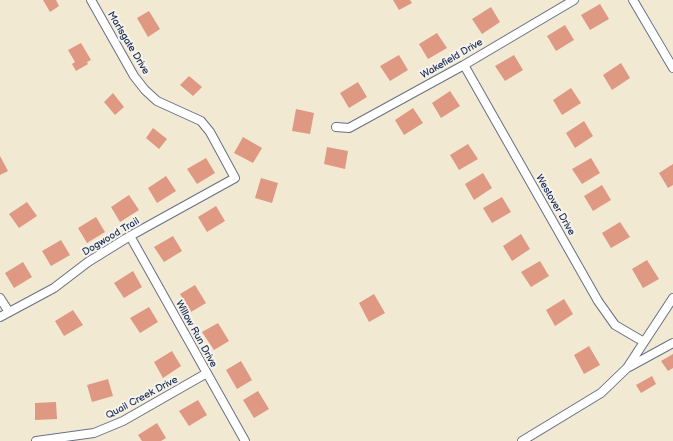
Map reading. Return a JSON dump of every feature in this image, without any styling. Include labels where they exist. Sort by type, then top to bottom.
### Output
[{"type":"street","name":"Marlsgate Drive","points":[[91,0],[134,76],[145,90],[157,101],[201,121],[210,132],[235,178]]},
{"type":"street","name":"Wakefield Drive","points":[[336,127],[349,128],[464,64],[574,0]]},
{"type":"street","points":[[633,0],[673,68]]},
{"type":"street","name":"Westover Drive","points":[[464,64],[598,301],[615,324],[644,342]]},
{"type":"street","name":"Dogwood Trail","points":[[0,317],[54,288],[88,262],[130,236],[235,178]]},
{"type":"street","name":"Willow Run Drive","points":[[130,236],[245,441]]},
{"type":"street","points":[[0,298],[9,312]]},
{"type":"street","points":[[522,441],[601,393],[627,368],[673,298]]},
{"type":"street","points":[[627,368],[673,343]]},
{"type":"street","name":"Quail Creek Drive","points":[[36,441],[94,433],[123,421],[207,373]]},
{"type":"building","points":[[43,0],[56,0],[59,6],[50,12]]},
{"type":"building","points":[[393,0],[410,0],[412,3],[399,10]]},
{"type":"building","points":[[600,4],[609,19],[590,30],[581,15]]},
{"type":"building","points":[[491,7],[500,22],[482,34],[472,19]]},
{"type":"building","points":[[149,11],[160,29],[148,37],[137,18]]},
{"type":"building","points":[[565,25],[574,40],[556,51],[547,36]]},
{"type":"building","points":[[437,33],[447,48],[428,59],[419,44]]},
{"type":"building","points":[[81,43],[91,60],[87,62],[88,64],[76,71],[72,64],[75,62],[68,50]]},
{"type":"building","points":[[399,55],[408,70],[390,81],[380,66]]},
{"type":"building","points":[[514,55],[523,70],[505,81],[495,66]]},
{"type":"building","points":[[621,63],[630,78],[612,90],[603,75]]},
{"type":"building","points":[[189,76],[202,87],[193,96],[180,85]]},
{"type":"building","points":[[358,82],[367,97],[349,108],[340,93]]},
{"type":"building","points":[[571,88],[581,103],[562,115],[553,100]]},
{"type":"building","points":[[450,91],[460,106],[441,118],[432,103]]},
{"type":"building","points":[[113,93],[124,107],[115,115],[104,102]]},
{"type":"building","points":[[413,108],[423,123],[404,135],[395,120]]},
{"type":"building","points":[[296,109],[314,113],[310,134],[292,131]]},
{"type":"building","points":[[584,121],[593,136],[575,148],[566,133]]},
{"type":"building","points":[[153,128],[167,139],[159,149],[146,138]]},
{"type":"building","points":[[243,137],[262,148],[253,163],[234,153]]},
{"type":"building","points":[[468,144],[478,159],[459,170],[450,155]]},
{"type":"building","points":[[327,147],[348,151],[345,169],[324,164]]},
{"type":"building","points":[[0,156],[8,171],[0,175]]},
{"type":"building","points":[[206,158],[215,173],[197,184],[187,169]]},
{"type":"building","points":[[591,158],[600,173],[582,184],[572,169]]},
{"type":"building","points":[[673,164],[673,185],[668,188],[659,173]]},
{"type":"building","points":[[483,173],[492,188],[474,200],[465,184]]},
{"type":"building","points":[[166,176],[176,191],[157,203],[148,188]]},
{"type":"building","points":[[261,178],[278,183],[272,203],[255,198]]},
{"type":"building","points":[[602,185],[611,200],[593,211],[584,196]]},
{"type":"building","points":[[129,195],[139,210],[120,222],[111,207]]},
{"type":"building","points":[[502,197],[511,212],[492,223],[483,208]]},
{"type":"building","points":[[27,202],[37,216],[19,228],[9,214]]},
{"type":"building","points":[[216,206],[225,221],[207,232],[198,217]]},
{"type":"building","points":[[96,217],[105,232],[87,243],[78,228]]},
{"type":"building","points":[[620,222],[630,237],[611,248],[602,233]]},
{"type":"building","points":[[521,234],[530,249],[512,261],[503,246]]},
{"type":"building","points":[[173,236],[182,251],[164,262],[154,247]]},
{"type":"building","points":[[61,240],[70,255],[51,266],[42,251]]},
{"type":"building","points":[[647,260],[659,279],[643,288],[632,269]]},
{"type":"building","points":[[540,261],[549,276],[531,287],[521,272]]},
{"type":"building","points":[[23,262],[32,277],[14,288],[5,273]]},
{"type":"building","points":[[133,271],[142,287],[124,298],[114,283]]},
{"type":"building","points":[[195,285],[206,303],[191,312],[180,294]]},
{"type":"building","points":[[374,294],[385,313],[369,322],[359,303]]},
{"type":"building","points":[[564,299],[573,314],[555,326],[546,310]]},
{"type":"building","points":[[149,307],[158,322],[140,333],[130,318]]},
{"type":"building","points":[[73,310],[83,325],[64,336],[55,321]]},
{"type":"building","points":[[218,323],[229,341],[214,350],[202,332]]},
{"type":"building","points":[[589,346],[600,365],[584,374],[574,355]]},
{"type":"building","points":[[172,351],[181,366],[163,378],[154,362]]},
{"type":"building","points":[[673,354],[673,368],[668,371],[661,361]]},
{"type":"building","points":[[241,361],[252,380],[237,389],[226,370]]},
{"type":"building","points":[[652,376],[656,384],[641,393],[636,385]]},
{"type":"building","points":[[108,379],[113,396],[92,402],[87,385]]},
{"type":"building","points":[[258,391],[269,409],[254,418],[243,400]]},
{"type":"building","points":[[198,400],[207,415],[189,426],[179,411]]},
{"type":"building","points":[[56,402],[57,419],[35,420],[35,403]]},
{"type":"building","points":[[157,423],[166,438],[161,441],[142,441],[138,435]]}]
